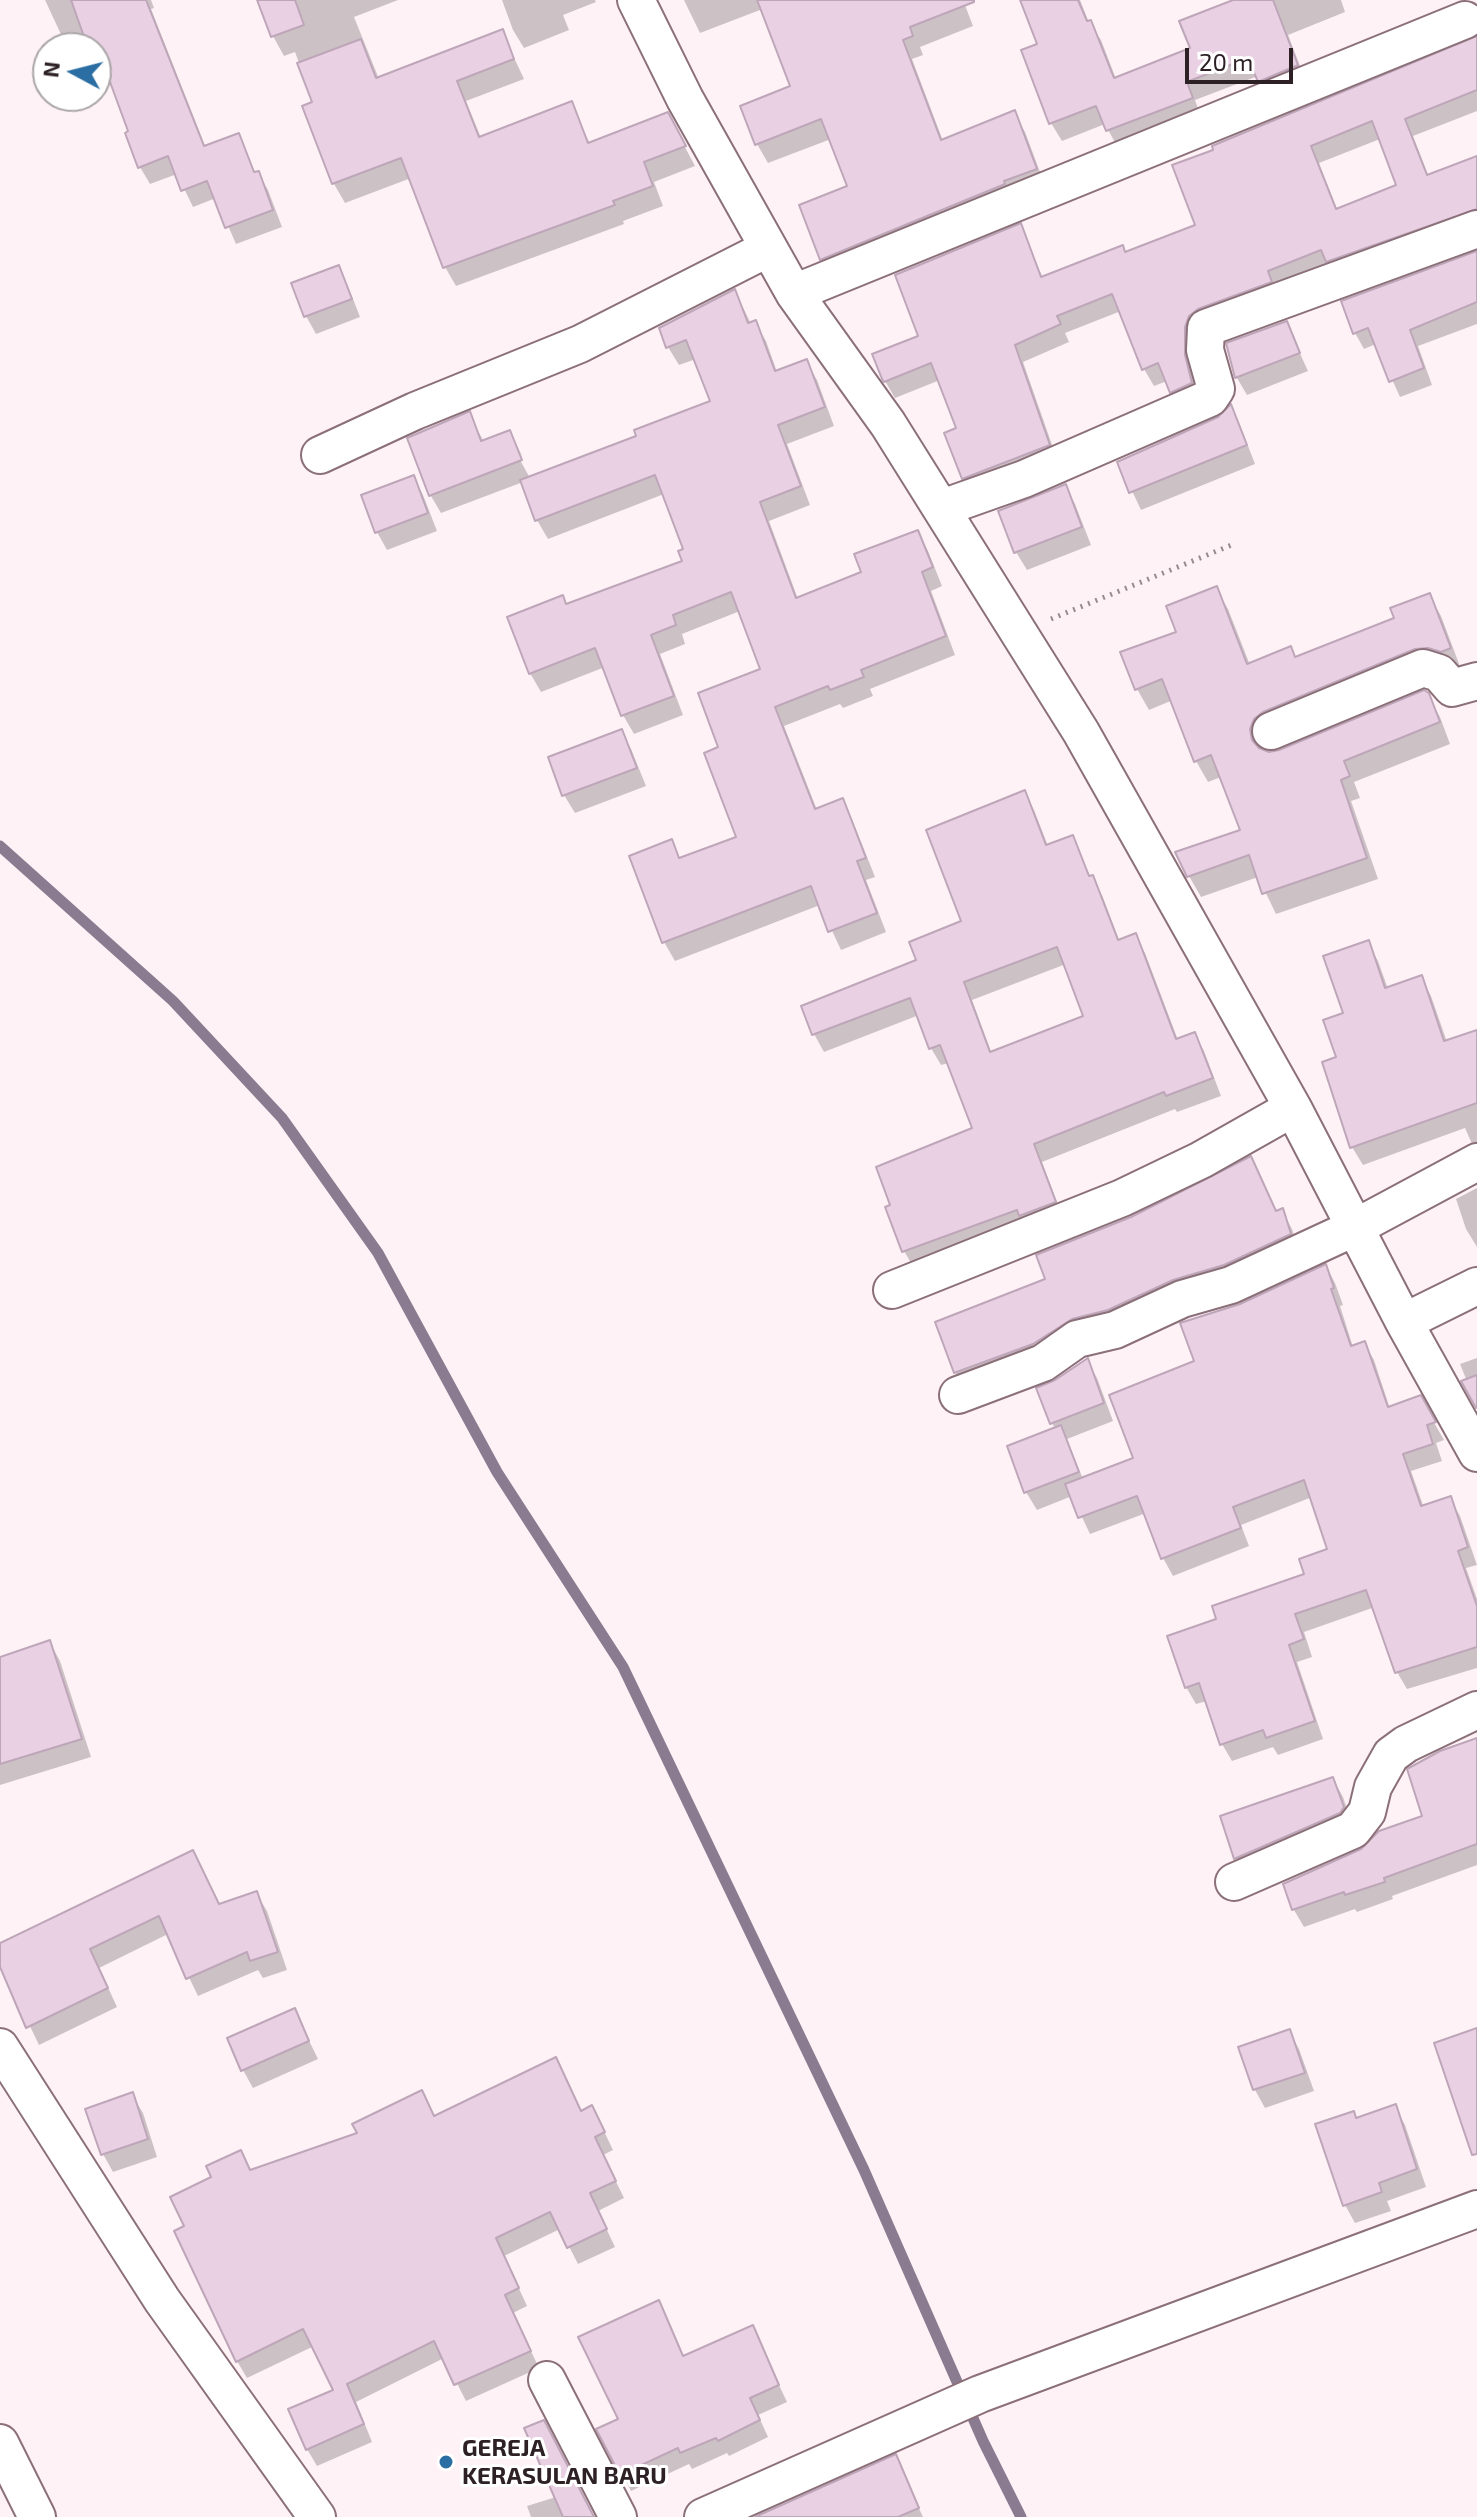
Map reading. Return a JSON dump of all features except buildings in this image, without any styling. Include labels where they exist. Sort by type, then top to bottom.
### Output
[{"type":"street","points":[[636,0],[685,99],[767,249],[794,293],[888,424],[1081,732],[1293,1108],[1404,1322],[1477,1453]]},
{"type":"street","points":[[794,293],[1466,20]]},
{"type":"street","points":[[942,508],[1024,479],[1210,398],[1216,389],[1205,350],[1206,328],[1477,229]]},
{"type":"street","points":[[320,455],[415,411],[580,344],[767,249]]},
{"type":"street","points":[[1271,731],[1423,668],[1439,673],[1452,688],[1477,681]]},
{"type":"street","points":[[892,1290],[1122,1198],[1201,1160],[1293,1108]]},
{"type":"street","points":[[958,1395],[1043,1363],[1077,1339],[1115,1330],[1182,1299],[1231,1285],[1356,1227],[1477,1162]]},
{"type":"street","points":[[1404,1322],[1477,1286]]},
{"type":"street","points":[[1234,1882],[1353,1830],[1367,1812],[1373,1787],[1391,1755],[1406,1744],[1477,1710]]},
{"type":"street","points":[[0,2047],[162,2300],[317,2517]]},
{"type":"street","points":[[703,2517],[980,2394],[1477,2209]]},
{"type":"street","points":[[547,2380],[618,2517]]},
{"type":"street","points":[[0,2443],[37,2517]]},
{"type":"path","points":[[1020,631],[1234,544]]},
{"type":"waterway","points":[[0,846],[173,1001],[282,1118],[378,1253],[497,1472],[623,1667],[864,2170],[983,2441],[1021,2517]]},
{"type":"place","name":"GEREJA KERASULAN BARU","points":[[446,2462]]}]
